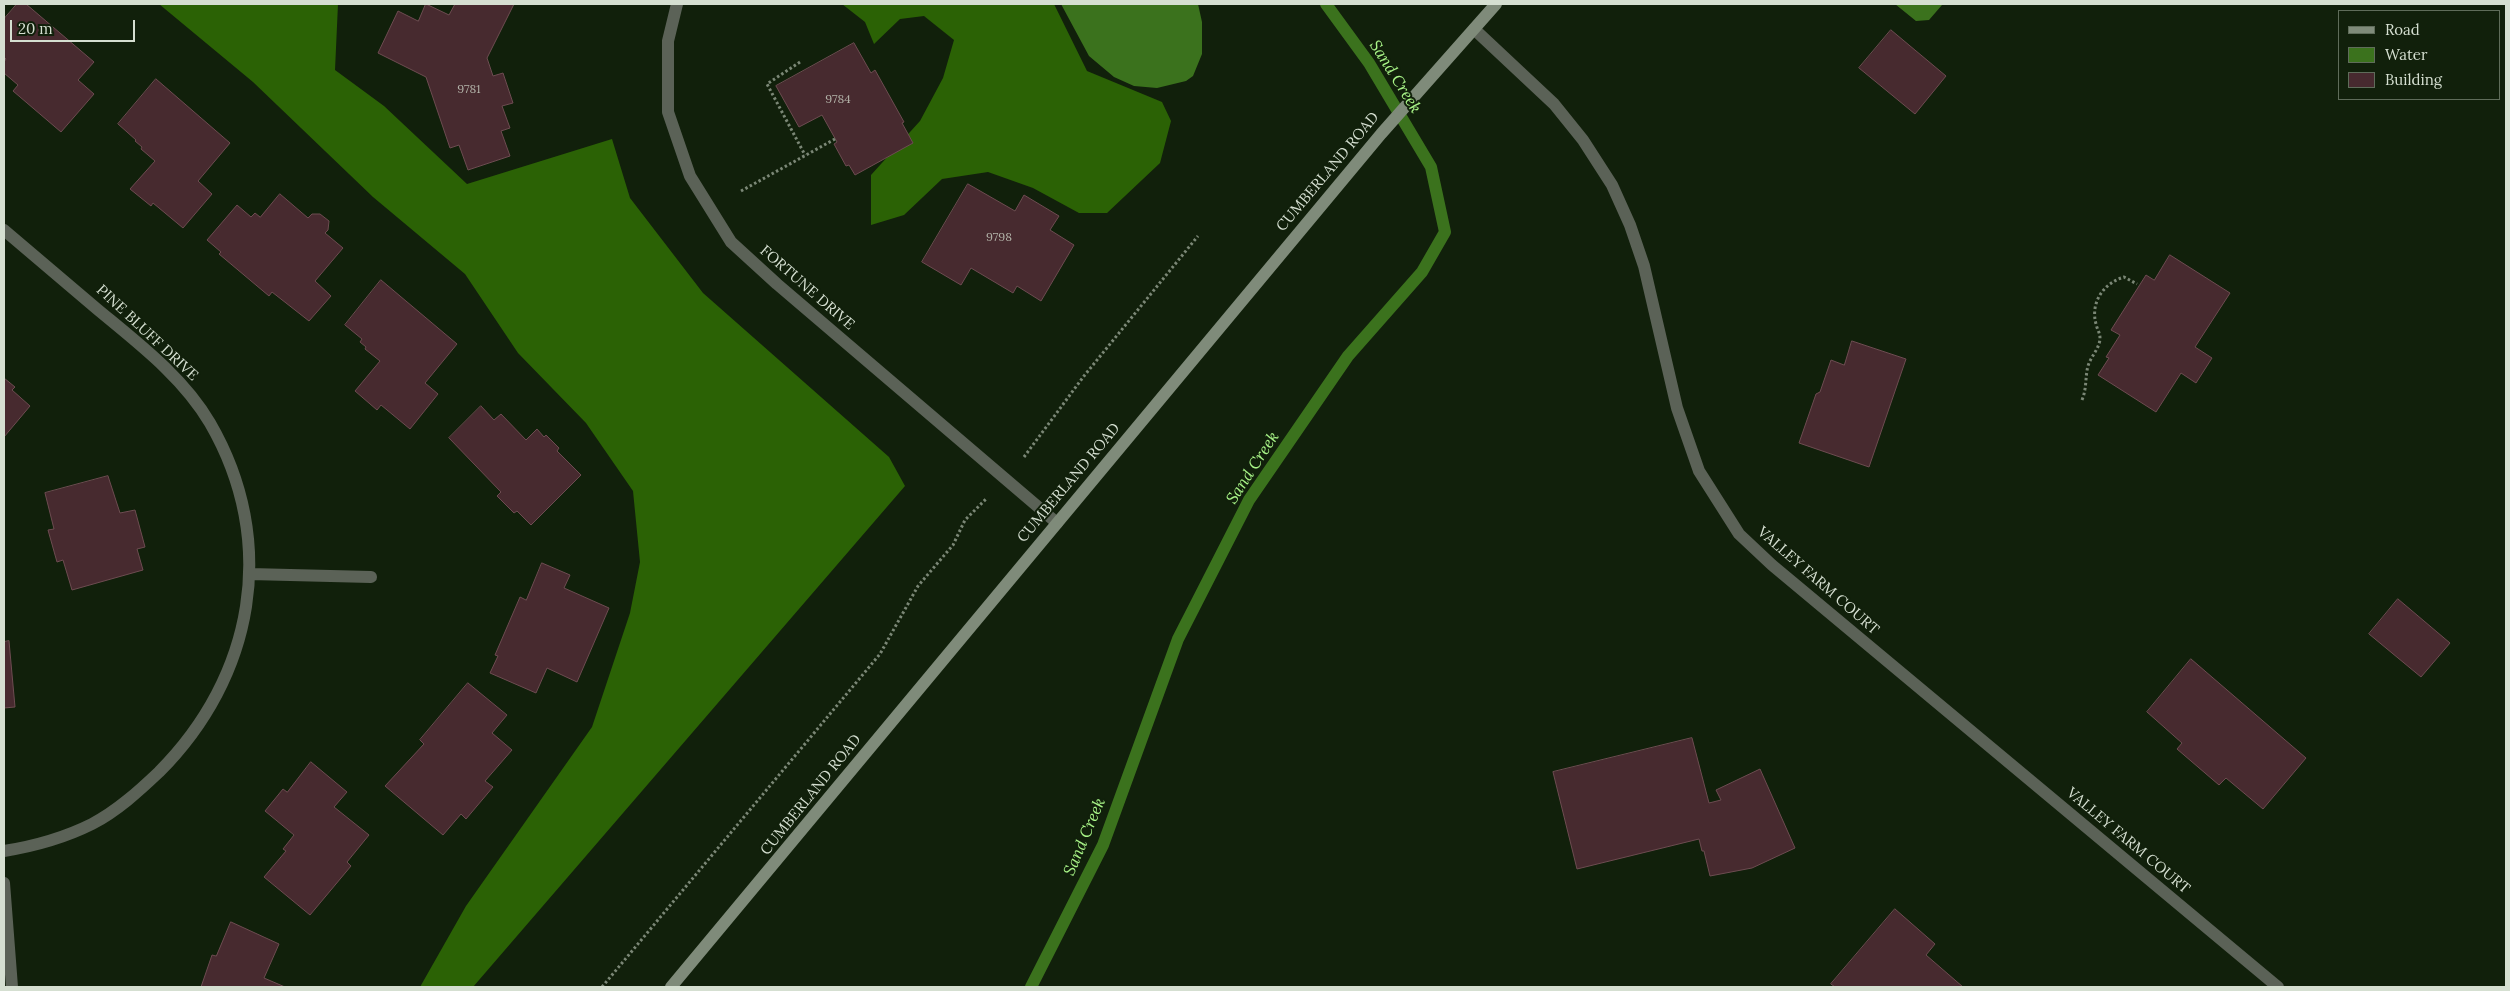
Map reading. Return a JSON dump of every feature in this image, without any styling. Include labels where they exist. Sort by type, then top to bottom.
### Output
[{"type":"main road","name":"CUMBERLAND ROAD","points":[[671,987],[1381,134],[1496,4]]},
{"type":"street","name":"FORTUNE DRIVE","points":[[677,4],[668,41],[668,112],[690,176],[731,242],[777,284],[1057,523]]},
{"type":"street","name":"VALLEY FARM COURT","points":[[1474,29],[1554,104],[1583,140],[1612,185],[1630,225],[1644,266],[1677,408],[1699,471],[1739,534],[1772,565],[2278,987]]},
{"type":"street","name":"PINE BLUFF DRIVE","points":[[4,230],[133,339],[191,396],[210,423],[233,476],[244,520],[250,574],[242,633],[232,663],[210,708],[174,756],[130,798],[95,823],[48,842],[4,851]]},
{"type":"street","points":[[250,574],[371,578]]},
{"type":"street","points":[[4,883],[12,987]]},
{"type":"path","points":[[800,62],[767,84],[805,155]]},
{"type":"path","points":[[741,191],[835,139]]},
{"type":"path","points":[[602,987],[880,654],[918,586],[953,545],[965,520],[1006,479],[1084,376],[1198,236]]},
{"type":"path","points":[[2082,400],[2086,390],[2087,369],[2100,340],[2094,311],[2099,295],[2103,289],[2124,277],[2137,284]]},
{"type":"shaded area","points":[[159,4],[338,4],[335,70],[384,106],[467,184],[612,139],[630,198],[703,293],[889,457],[905,486],[473,987],[420,987],[466,906],[592,727],[630,613],[640,562],[633,491],[586,423],[518,353],[465,274],[373,197],[253,82]]},
{"type":"shaded area","points":[[842,4],[1054,4],[1087,71],[1162,102],[1171,121],[1160,163],[1107,213],[1079,213],[1033,188],[988,172],[942,179],[904,215],[871,225],[871,175],[920,121],[943,78],[954,40],[924,16],[900,19],[874,44],[865,22]]},
{"type":"water","points":[[1061,4],[1198,4],[1202,22],[1202,54],[1193,76],[1186,81],[1157,88],[1134,86],[1114,77],[1089,56]]},
{"type":"water","points":[[1895,4],[1942,5],[1929,20],[1916,21]]},
{"type":"building","points":[[17,4],[26,4],[94,62],[78,80],[94,94],[61,132],[13,91],[18,85],[4,73],[4,62],[6,59],[4,57],[4,19]]},
{"type":"building","points":[[426,4],[449,15],[455,4],[514,4],[487,58],[493,76],[503,73],[513,103],[502,106],[510,128],[501,131],[510,156],[468,170],[459,145],[450,148],[426,77],[378,53],[398,11],[418,21]]},
{"type":"building","points":[[1891,30],[1946,76],[1915,114],[1859,68]]},
{"type":"building","points":[[854,43],[871,73],[875,70],[904,122],[902,123],[913,143],[855,175],[849,165],[846,166],[834,144],[837,142],[822,115],[799,127],[776,86]]},
{"type":"building","points":[[156,79],[230,143],[198,181],[212,194],[183,228],[153,203],[151,206],[130,189],[155,161],[118,124]]},
{"type":"building","points":[[968,184],[1015,211],[1024,195],[1059,216],[1050,230],[1074,245],[1041,301],[1017,286],[1013,293],[971,268],[961,285],[922,262]]},
{"type":"building","points":[[280,194],[308,218],[312,214],[320,214],[329,221],[328,230],[325,233],[343,248],[315,281],[331,296],[309,321],[272,292],[269,296],[219,254],[221,252],[207,240],[237,205],[251,217],[255,213],[260,217]]},
{"type":"building","points":[[2170,255],[2230,293],[2195,347],[2212,358],[2196,383],[2181,373],[2156,412],[2098,375],[2109,358],[2106,357],[2120,335],[2111,330],[2146,275],[2154,280]]},
{"type":"building","points":[[381,280],[457,344],[425,383],[438,394],[410,429],[381,405],[377,410],[355,391],[380,361],[365,349],[366,347],[360,342],[362,339],[345,325]]},
{"type":"building","points":[[1852,341],[1906,359],[1869,467],[1799,443],[1816,394],[1820,392],[1831,360],[1844,365]]},
{"type":"building","points":[[4,378],[15,387],[12,390],[30,406],[4,437]]},
{"type":"building","points":[[481,406],[494,420],[501,414],[526,440],[537,429],[544,437],[546,435],[559,448],[557,451],[581,475],[531,525],[517,511],[514,513],[497,496],[501,492],[449,438]]},
{"type":"building","points":[[108,476],[120,513],[135,510],[145,547],[137,549],[143,570],[72,590],[63,560],[57,562],[48,530],[54,529],[45,493]]},
{"type":"building","points":[[542,563],[570,575],[564,588],[609,608],[577,682],[547,668],[536,693],[490,673],[498,656],[495,655],[520,597],[526,600]]},
{"type":"building","points":[[2398,599],[2450,643],[2421,677],[2369,634]]},
{"type":"building","points":[[9,641],[15,707],[4,708],[4,642]]},
{"type":"building","points":[[2191,659],[2306,758],[2263,809],[2226,778],[2219,785],[2177,749],[2182,743],[2147,712]]},
{"type":"building","points":[[468,683],[507,715],[492,733],[512,750],[485,781],[493,787],[466,819],[461,814],[443,835],[385,786],[424,744],[420,740]]},
{"type":"building","points":[[1692,738],[1709,803],[1721,800],[1716,790],[1760,769],[1795,848],[1752,868],[1710,876],[1699,839],[1577,869],[1553,772]]},
{"type":"building","points":[[311,762],[347,792],[334,807],[369,835],[347,862],[351,866],[310,915],[264,877],[286,851],[283,849],[294,835],[265,811],[283,789],[287,792]]},
{"type":"building","points":[[1895,909],[1935,944],[1926,955],[1963,987],[1835,987],[1831,984]]},
{"type":"building","points":[[231,922],[279,944],[264,978],[285,987],[201,987],[212,955],[216,956]]},
{"type":"waterway","name":"Sand Creek","points":[[1031,987],[1103,845],[1178,639],[1249,500],[1348,356],[1422,272],[1445,232],[1431,167],[1369,63],[1326,4]]}]
